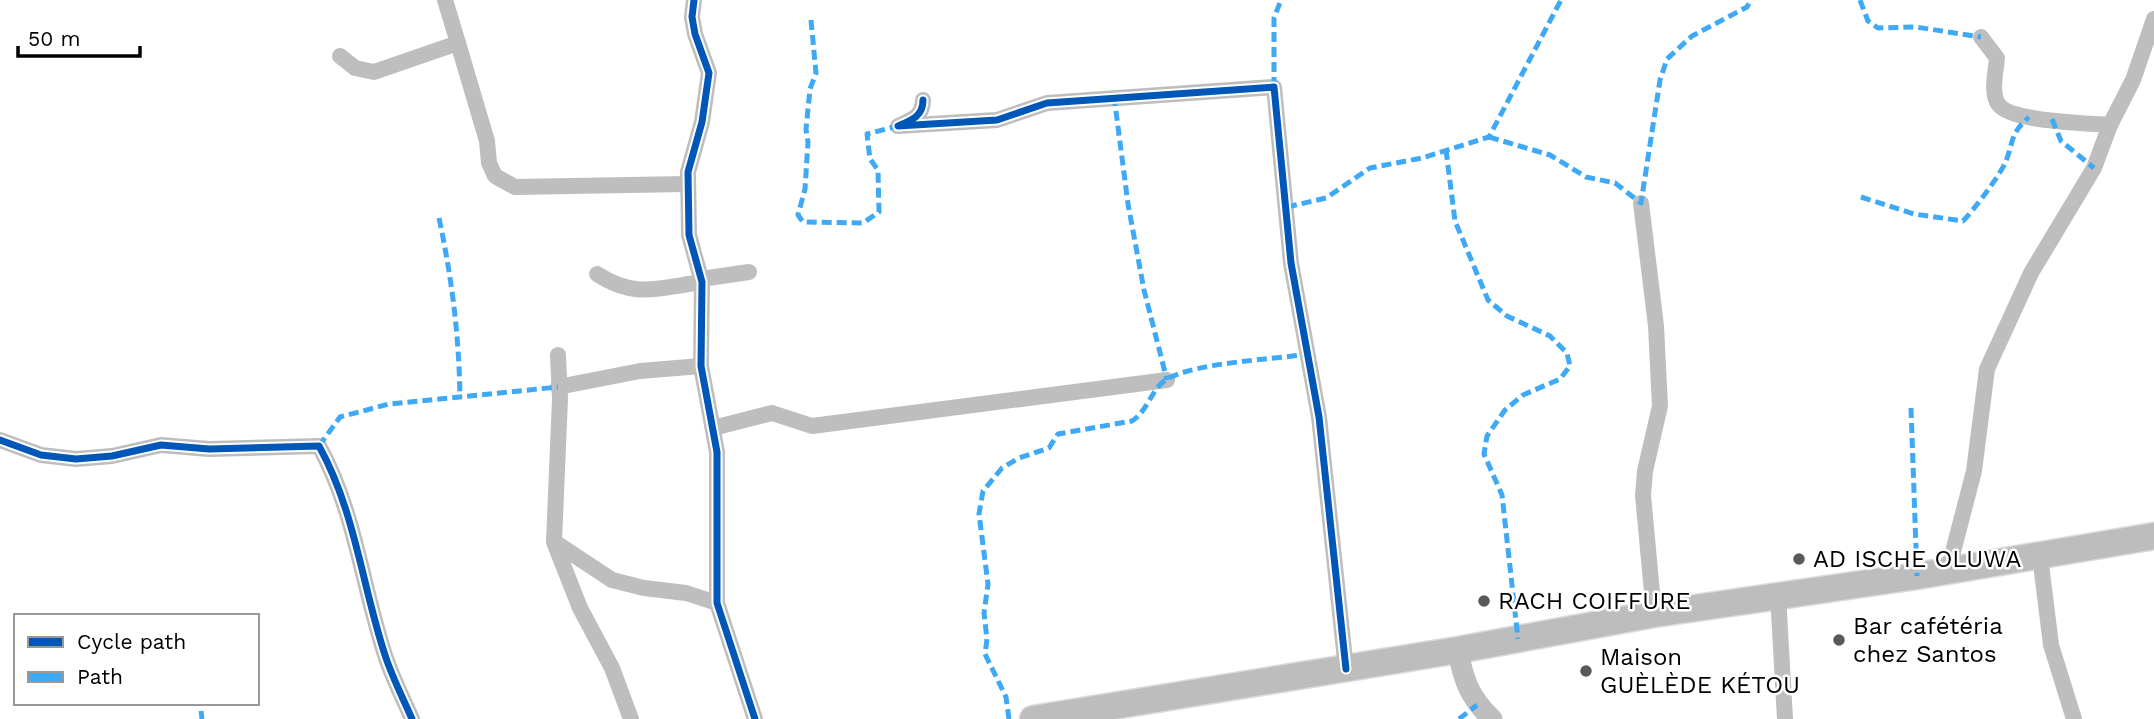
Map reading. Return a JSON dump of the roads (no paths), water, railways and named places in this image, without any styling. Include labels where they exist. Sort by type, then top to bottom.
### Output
[{"type":"main road","points":[[1047,718],[1458,650],[1654,614],[1948,571],[2154,536]]},
{"type":"street","points":[[445,0],[487,141],[489,163],[495,176],[515,187],[537,189],[618,184],[687,184]]},
{"type":"street","points":[[694,0],[692,17],[695,34],[709,73],[702,122],[687,184],[689,235],[702,281],[701,366],[713,428],[719,485],[717,603],[755,719]]},
{"type":"street","points":[[1948,571],[1974,471],[1987,369],[2031,273],[2094,168],[2110,125],[2133,80],[2154,19]]},
{"type":"street","points":[[1981,37],[1997,58],[1995,95],[1999,105],[2007,112],[2110,125]]},
{"type":"street","points":[[340,56],[355,68],[374,72],[458,43]]},
{"type":"street","points":[[923,100],[923,108],[914,119],[898,126],[997,120],[1047,103],[1274,87],[1292,263],[1319,417],[1346,669]]},
{"type":"street","points":[[1641,202],[1656,326],[1660,406],[1658,425],[1647,459],[1643,495],[1654,614]]},
{"type":"street","points":[[597,274],[618,288],[637,290],[749,272]]},
{"type":"street","points":[[558,355],[560,399],[554,542],[580,608],[612,668],[631,719]]},
{"type":"street","points":[[558,387],[640,371],[701,366]]},
{"type":"street","points":[[713,428],[772,413],[812,426],[1167,380]]},
{"type":"street","points":[[0,440],[41,455],[76,459],[112,456],[161,444],[209,449],[319,446],[335,478],[355,539],[385,655],[412,719]]},
{"type":"street","points":[[554,542],[612,580],[644,588],[686,593],[717,603]]},
{"type":"street","points":[[2040,556],[2051,645],[2074,719]]},
{"type":"street","points":[[1778,595],[1785,719]]},
{"type":"street","points":[[1458,650],[1464,682],[1477,705],[1492,719]]},
{"type":"place","name":"AD ISCHE OLUWA","points":[[1799,559]]},
{"type":"place","name":"RACH COIFFURE","points":[[1484,601]]},
{"type":"place","name":"Bar cafétéria chez Santos","points":[[1839,640]]},
{"type":"place","name":"Maison GUÈLÈDE KÉTOU","points":[[1586,671]]}]
